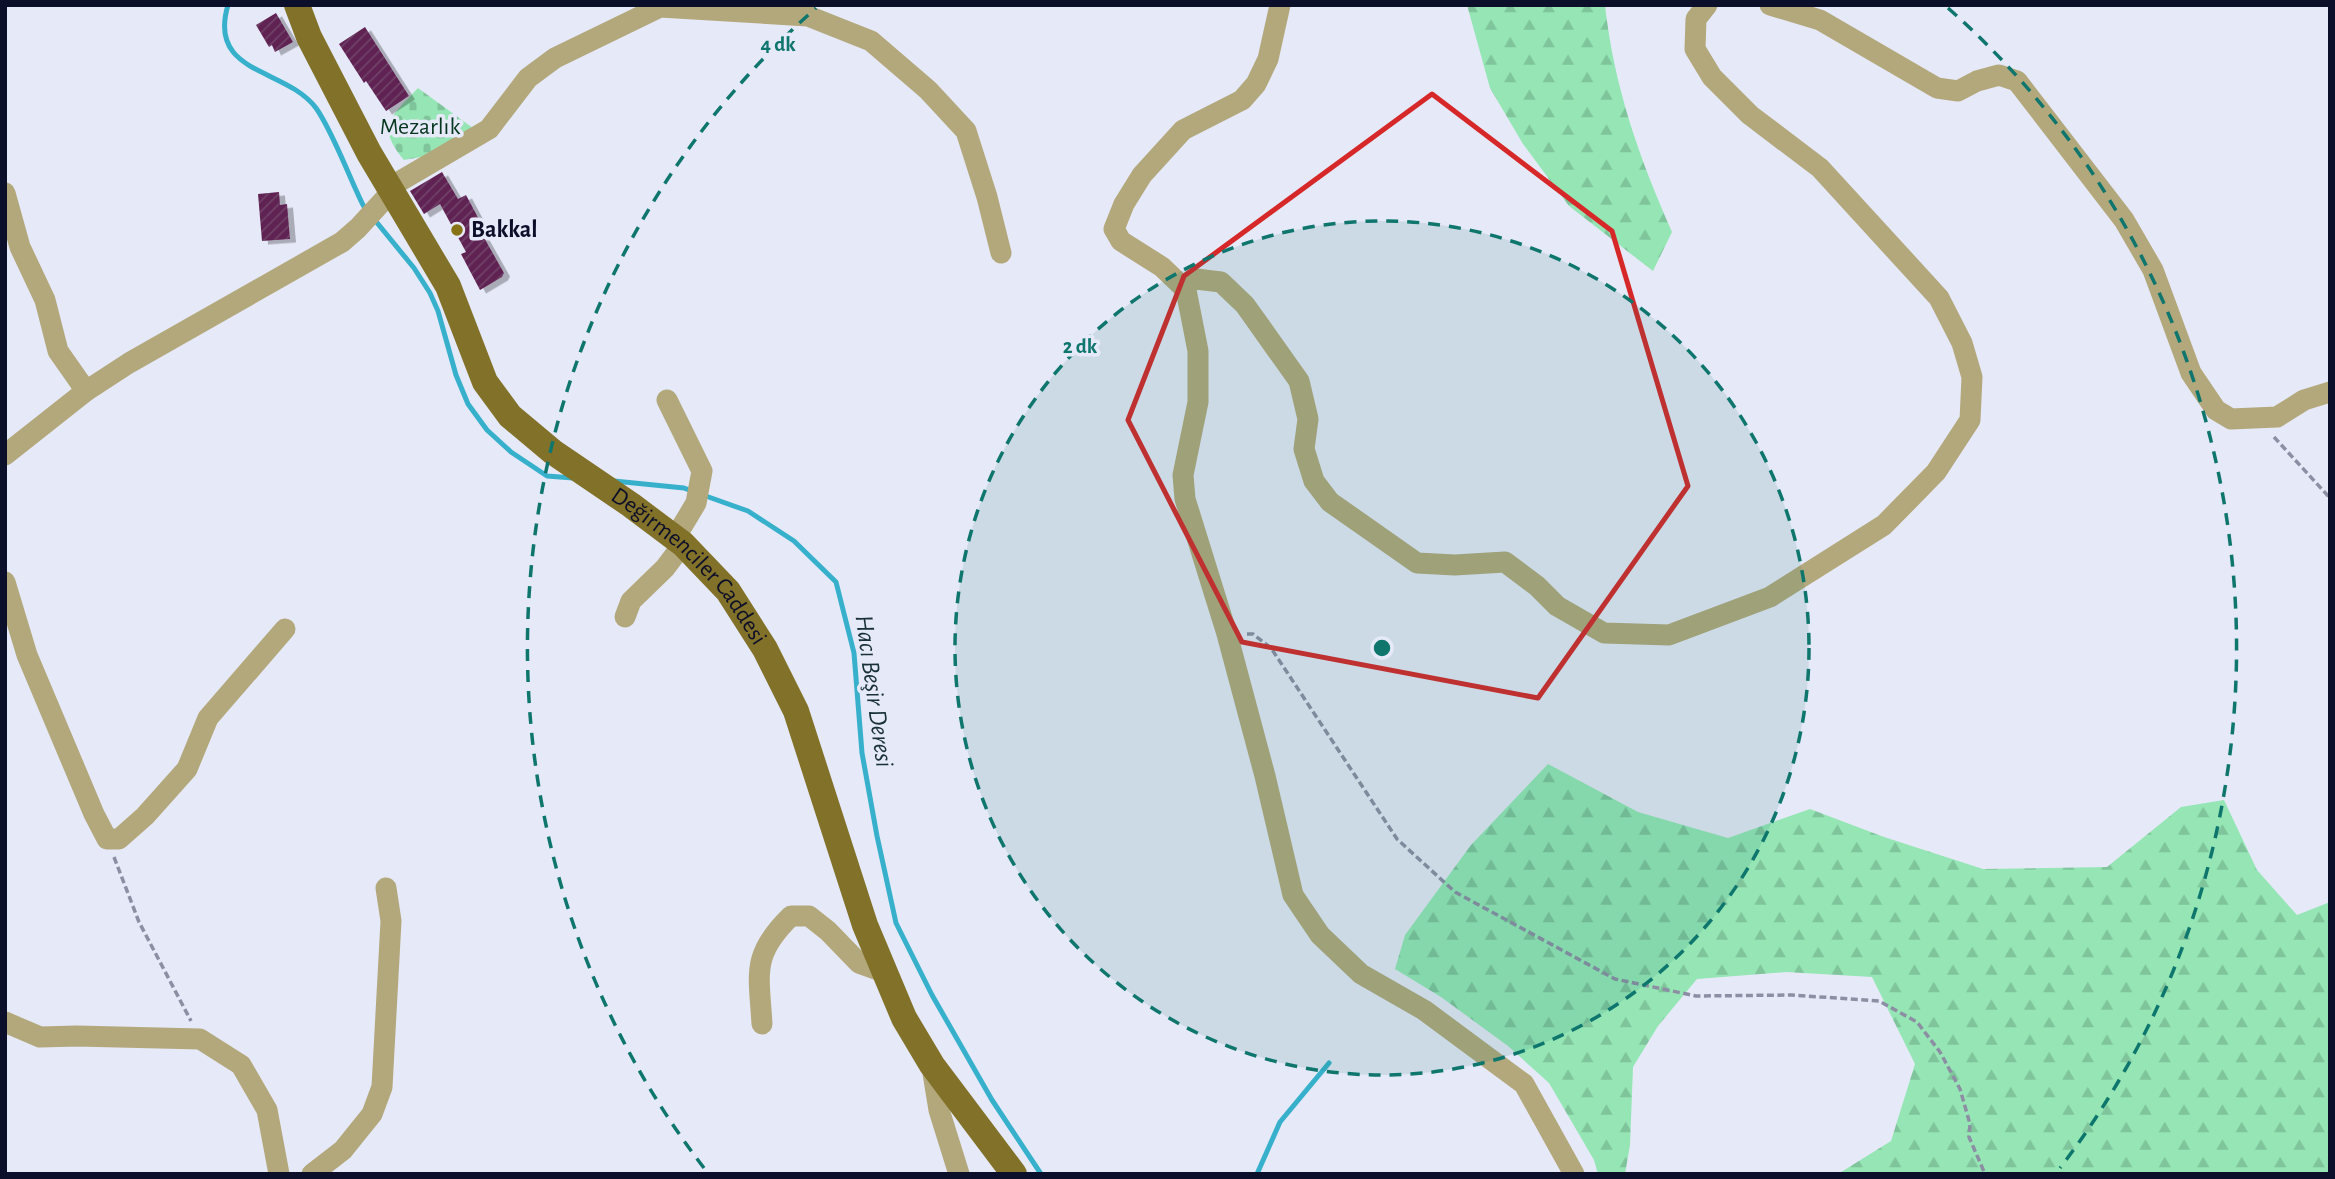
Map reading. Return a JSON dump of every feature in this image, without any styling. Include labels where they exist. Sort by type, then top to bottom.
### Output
[{"type":"main road","name":"Değirmenciler Caddesi","points":[[297,5],[309,37],[388,194],[448,286],[485,382],[510,416],[553,452],[679,541],[728,591],[765,649],[783,680],[796,711],[865,925],[904,1018],[932,1065],[1014,1174]]},
{"type":"street","points":[[1280,5],[1268,59],[1256,84],[1242,100],[1183,130],[1142,175],[1124,204],[1114,229],[1121,242],[1161,267],[1186,290],[1198,351],[1198,402],[1183,475],[1185,499],[1227,634],[1293,895],[1320,935],[1361,974],[1424,1010],[1524,1084],[1574,1174]]},
{"type":"street","points":[[1182,286],[1196,279],[1221,282],[1245,305],[1299,381],[1308,419],[1304,449],[1314,481],[1330,502],[1417,563],[1455,565],[1505,562],[1537,586],[1557,606],[1604,633],[1669,635],[1770,597],[1884,525],[1936,472],[1970,420],[1972,377],[1962,343],[1939,298],[1821,167],[1750,114],[1712,77],[1695,49],[1696,19],[1707,5]]},
{"type":"street","points":[[1770,5],[1820,20],[1937,88],[1958,91],[1977,81],[1999,75],[2017,81],[2124,220],[2153,270],[2192,373],[2216,410],[2231,419],[2277,417],[2304,400],[2330,392]]},
{"type":"street","points":[[5,455],[86,391],[129,363],[342,242],[388,194],[489,129],[528,78],[555,58],[660,7],[808,16],[871,41],[928,90],[966,131],[987,197],[1000,253]]},
{"type":"street","points":[[5,193],[20,247],[45,300],[58,351],[86,391]]},
{"type":"street","points":[[625,617],[631,601],[665,568],[696,503],[702,471],[667,400]]},
{"type":"street","points":[[5,582],[27,655],[107,839],[119,839],[187,769],[208,719],[285,629]]},
{"type":"street","points":[[312,1174],[343,1150],[372,1114],[382,1087],[391,921],[386,888]]},
{"type":"street","points":[[762,1024],[759,963],[772,935],[791,916],[809,916],[859,963],[884,972]]},
{"type":"street","points":[[5,1022],[40,1037],[200,1039],[241,1065],[267,1110],[279,1174]]},
{"type":"street","points":[[932,1065],[939,1110],[959,1174]]},
{"type":"path","points":[[2256,418],[2330,498]]},
{"type":"path","points":[[1227,634],[1252,634],[1271,648],[1397,839],[1455,892],[1615,979],[1696,996],[1792,995],[1879,1001],[1917,1022],[1940,1052],[1960,1090],[1970,1124],[1969,1137],[1985,1174]]},
{"type":"path","points":[[107,839],[139,922],[200,1039]]},
{"type":"highlighted area","points":[[1432,94],[1612,231],[1688,486],[1538,698],[1242,642],[1128,420],[1184,276]]},
{"type":"green space","points":[[1467,5],[1605,5],[1621,93],[1649,176],[1672,232],[1653,271],[1569,206],[1523,144],[1490,88]]},
{"type":"green space","name":"Mezarlık","points":[[418,88],[477,131],[438,154],[404,160],[390,138],[390,121]]},
{"type":"green space","points":[[1548,764],[1638,812],[1728,838],[1810,809],[1884,837],[1983,869],[2107,867],[2181,807],[2224,800],[2257,870],[2297,915],[2330,902],[2330,1174],[1838,1174],[1891,1141],[1915,1064],[1872,977],[1786,972],[1697,979],[1658,1026],[1633,1067],[1630,1145],[1625,1174],[1598,1174],[1594,1160],[1549,1083],[1508,1046],[1441,997],[1395,969],[1405,935],[1471,845]]},
{"type":"building","points":[[276,13],[293,42],[275,52],[256,25]]},
{"type":"building","points":[[365,27],[409,96],[386,111],[339,44]]},
{"type":"building","points":[[442,172],[458,199],[466,195],[482,225],[478,227],[504,273],[502,277],[480,290],[461,254],[466,252],[440,204],[424,214],[410,191]]},
{"type":"building","points":[[279,192],[280,205],[287,204],[290,239],[262,241],[258,194]]},
{"type":"waterway","name":"Hacı Beşir Deresi","points":[[228,5],[224,28],[229,45],[238,58],[286,84],[316,108],[329,129],[368,212]]},
{"type":"waterway","name":"Hacı Beşir Deresi","points":[[374,219],[414,268],[430,293],[468,404],[487,430],[511,452],[547,476],[573,478]]},
{"type":"waterway","name":"Hacı Beşir Deresi","points":[[614,481],[684,488],[694,492]]},
{"type":"waterway","name":"Hacı Beşir Deresi","points":[[703,495],[748,511],[794,541],[836,582],[854,653],[862,753],[896,923],[932,995],[992,1100],[1041,1174]]},
{"type":"waterway","name":"Hacı Beşir Deresi","points":[[1257,1174],[1280,1122],[1329,1063]]},
{"type":"place","name":"Bakkal","points":[[457,230]]}]
